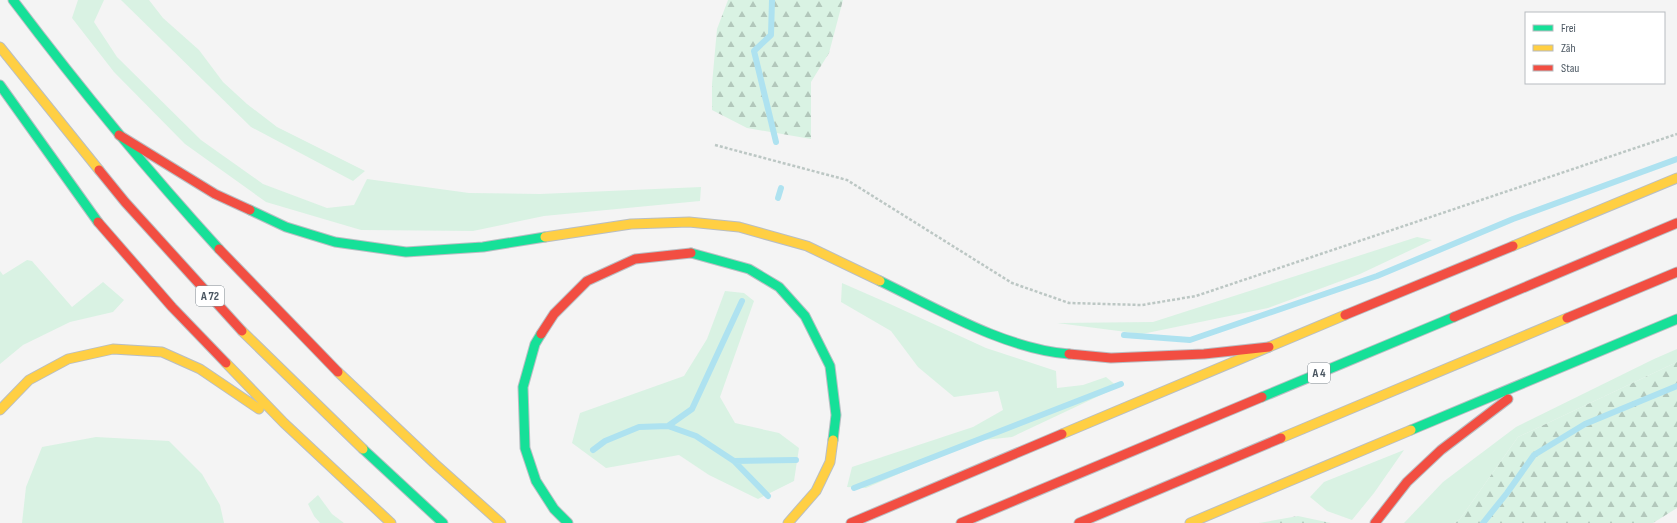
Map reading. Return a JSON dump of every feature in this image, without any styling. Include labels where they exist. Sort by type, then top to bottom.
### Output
[{"type":"highway","points":[[13,0],[119,135],[198,227],[356,391],[500,523]]},
{"type":"highway","name":"A 72","points":[[0,47],[125,202],[255,345],[347,434],[443,523]]},
{"type":"highway","points":[[0,85],[96,220],[172,307],[284,423],[391,523]]},
{"type":"highway","points":[[119,135],[214,194],[286,227],[335,242],[406,252],[484,247],[631,224],[689,222],[738,227],[807,246],[956,318],[1007,340],[1054,353],[1111,358],[1204,354],[1269,347]]},
{"type":"highway","points":[[851,523],[1269,347],[1677,178]]},
{"type":"highway","name":"A 4","points":[[961,523],[1677,223]]},
{"type":"highway","points":[[568,523],[554,509],[536,481],[525,448],[523,387],[535,344],[554,314],[587,281],[635,259],[690,253],[749,269],[779,287],[805,316],[830,366],[836,415],[830,462],[816,491],[788,523]]},
{"type":"highway","points":[[1079,523],[1677,272]]},
{"type":"highway","points":[[1190,523],[1677,319]]},
{"type":"highway","points":[[0,410],[29,380],[68,359],[113,349],[162,352],[200,369],[244,400],[284,423]]},
{"type":"highway","points":[[1375,523],[1407,482],[1440,450],[1533,380]]},
{"type":"path","points":[[715,145],[847,180],[1012,283],[1069,303],[1142,305],[1196,296],[1677,134]]},
{"type":"green space","points":[[78,0],[104,0],[94,22],[117,57],[201,140],[263,184],[327,208],[354,205],[367,179],[469,193],[540,194],[701,187],[700,201],[544,216],[473,231],[361,230],[266,202],[185,144],[114,72],[72,18]]},
{"type":"green space","points":[[121,0],[149,0],[163,18],[199,50],[223,82],[247,104],[277,127],[365,171],[353,181],[251,127]]},
{"type":"green space","points":[[728,0],[843,0],[829,53],[811,82],[811,139],[747,128],[712,110],[712,84],[717,29]]},
{"type":"green space","points":[[1417,237],[1432,240],[1360,274],[1268,308],[1142,334],[1057,323],[1153,322]]},
{"type":"green space","points":[[27,260],[32,261],[72,307],[103,282],[124,300],[113,312],[70,322],[23,345],[0,364],[0,271],[3,275]]},
{"type":"green space","points":[[842,283],[986,348],[1056,371],[1057,388],[1083,385],[1106,377],[1118,387],[1012,437],[975,441],[866,488],[847,487],[852,467],[973,427],[1003,410],[998,391],[954,397],[918,367],[891,331],[841,302]]},
{"type":"green space","points":[[725,291],[744,293],[754,301],[720,397],[735,423],[779,433],[799,448],[794,481],[758,499],[709,475],[679,455],[606,468],[572,443],[580,413],[684,376],[707,339]]},
{"type":"green space","points":[[1677,349],[1677,362],[1518,437],[1460,519],[1454,523],[1404,523],[1443,482],[1516,427]]},
{"type":"green space","points":[[1677,362],[1677,508],[1653,523],[1454,523],[1460,519],[1518,437]]},
{"type":"green space","points":[[96,437],[169,441],[202,474],[220,505],[224,523],[22,523],[26,487],[42,447]]},
{"type":"green space","points":[[1404,450],[1374,493],[1352,520],[1327,511],[1310,497],[1324,482]]},
{"type":"green space","points":[[318,495],[332,514],[344,523],[320,523],[314,516],[308,504]]},
{"type":"green space","points":[[1298,516],[1331,523],[1259,523]]},
{"type":"waterway","points":[[772,0],[771,35],[754,51],[776,142]]},
{"type":"waterway","points":[[1124,335],[1190,340],[1377,276],[1513,219],[1677,159]]},
{"type":"waterway","points":[[778,198],[781,188]]},
{"type":"waterway","points":[[668,426],[692,409],[742,301]]},
{"type":"waterway","points":[[854,488],[1121,384]]},
{"type":"waterway","points":[[1483,523],[1534,455],[1585,424],[1677,386]]},
{"type":"waterway","points":[[593,450],[605,441],[639,427],[668,426],[696,436],[734,461],[768,496]]},
{"type":"waterway","points":[[734,461],[796,460]]},
{"type":"traffic: fast","points":[[13,0],[113,127],[219,249]]},
{"type":"traffic: fast","points":[[0,85],[98,222]]},
{"type":"traffic: fast","points":[[250,210],[286,227],[335,242],[406,252],[483,247],[545,237]]},
{"type":"traffic: fast","points":[[691,253],[749,269],[779,287],[805,316],[830,366],[836,415],[833,440]]},
{"type":"traffic: fast","points":[[880,281],[948,315],[996,336],[1045,351],[1069,354]]},
{"type":"traffic: fast","points":[[1262,397],[1454,317]]},
{"type":"traffic: fast","points":[[1411,430],[1677,319]]},
{"type":"traffic: fast","points":[[541,334],[535,344],[523,387],[525,448],[536,481],[554,509],[568,523]]},
{"type":"traffic: fast","points":[[363,449],[443,523]]},
{"type":"traffic: slow","points":[[0,47],[99,170]]},
{"type":"traffic: slow","points":[[1513,246],[1677,178]]},
{"type":"traffic: slow","points":[[545,237],[631,224],[689,222],[739,227],[807,246],[880,281]]},
{"type":"traffic: slow","points":[[1062,434],[1345,315]]},
{"type":"traffic: slow","points":[[1281,438],[1567,318]]},
{"type":"traffic: slow","points":[[242,331],[363,449]]},
{"type":"traffic: slow","points":[[0,410],[29,380],[68,359],[113,349],[162,352],[200,369],[259,409]]},
{"type":"traffic: slow","points":[[226,363],[284,423],[391,523]]},
{"type":"traffic: slow","points":[[338,372],[434,463],[501,523]]},
{"type":"traffic: slow","points":[[1190,523],[1411,430]]},
{"type":"traffic: slow","points":[[788,523],[816,491],[830,462],[833,440]]},
{"type":"traffic: jam","points":[[119,135],[215,194],[250,210]]},
{"type":"traffic: jam","points":[[99,170],[125,202],[242,331]]},
{"type":"traffic: jam","points":[[98,222],[172,307],[226,363]]},
{"type":"traffic: jam","points":[[1454,317],[1677,223]]},
{"type":"traffic: jam","points":[[1345,315],[1513,246]]},
{"type":"traffic: jam","points":[[219,249],[338,372]]},
{"type":"traffic: jam","points":[[541,334],[554,314],[587,281],[635,259],[691,253]]},
{"type":"traffic: jam","points":[[1567,318],[1677,272]]},
{"type":"traffic: jam","points":[[1069,354],[1111,358],[1204,354],[1269,347]]},
{"type":"traffic: jam","points":[[961,523],[1262,397]]},
{"type":"traffic: jam","points":[[1375,523],[1407,482],[1441,450],[1508,399]]},
{"type":"traffic: jam","points":[[851,523],[1062,434]]},
{"type":"traffic: jam","points":[[1079,523],[1281,438]]}]
